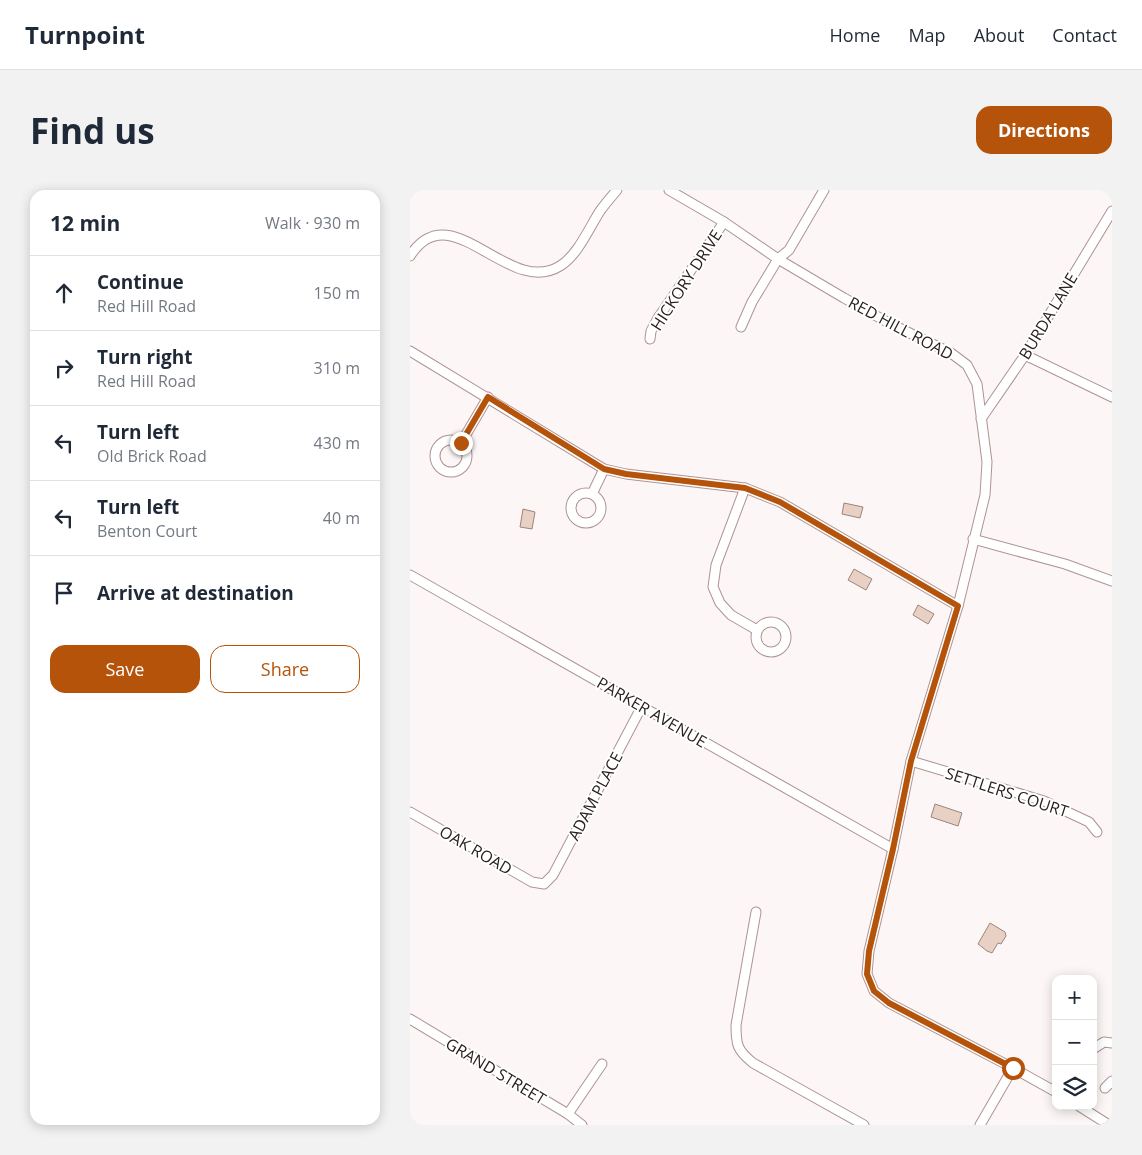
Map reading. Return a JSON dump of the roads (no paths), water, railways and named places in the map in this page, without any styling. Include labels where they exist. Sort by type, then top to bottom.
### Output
[{"type":"street","points":[[410,256],[416,246],[431,237],[446,234],[476,245],[506,264],[524,272],[538,273],[549,270],[561,266],[571,256],[582,243],[601,210],[617,190]]},
{"type":"street","points":[[741,327],[752,302],[778,259],[789,250],[824,190]]},
{"type":"street","name":"RED HILL ROAD","points":[[675,192],[724,222],[778,259],[889,323],[951,353],[967,365],[977,384],[987,462],[985,495],[958,606],[911,761],[869,951],[867,974],[874,991],[892,1005],[1052,1090]]},
{"type":"street","name":"BURDA LANE","points":[[981,419],[1025,355],[1112,211]]},
{"type":"street","name":"HICKORY DRIVE","points":[[650,339],[651,331],[658,318],[724,222]]},
{"type":"street","points":[[410,352],[488,397],[604,469],[626,474],[745,488],[780,502],[958,606]]},
{"type":"street","points":[[1025,355],[1112,397]]},
{"type":"street","points":[[461,443],[488,397]]},
{"type":"street","points":[[592,494],[604,469]]},
{"type":"street","points":[[745,488],[716,566],[713,587],[720,603],[731,615],[757,630]]},
{"type":"street","points":[[973,539],[1065,564],[1112,581]]},
{"type":"street","name":"PARKER AVENUE","points":[[410,576],[893,849]]},
{"type":"street","name":"ADAM PLACE","points":[[544,884],[553,875],[642,706]]},
{"type":"street","name":"SETTLERS COURT","points":[[911,761],[1044,801],[1089,822],[1097,832]]},
{"type":"street","name":"OAK ROAD","points":[[410,812],[532,882],[544,884]]},
{"type":"street","points":[[756,912],[736,1025],[736,1043],[744,1056],[753,1063],[864,1125]]},
{"type":"street","name":"GRAND STREET","points":[[410,1019],[568,1114],[582,1125]]},
{"type":"street","points":[[1097,1046],[1104,1042],[1112,1043]]},
{"type":"street","points":[[568,1114],[602,1064]]},
{"type":"street","points":[[980,1125],[1013,1068]]},
{"type":"street","points":[[1085,1110],[1109,1125]]}]
